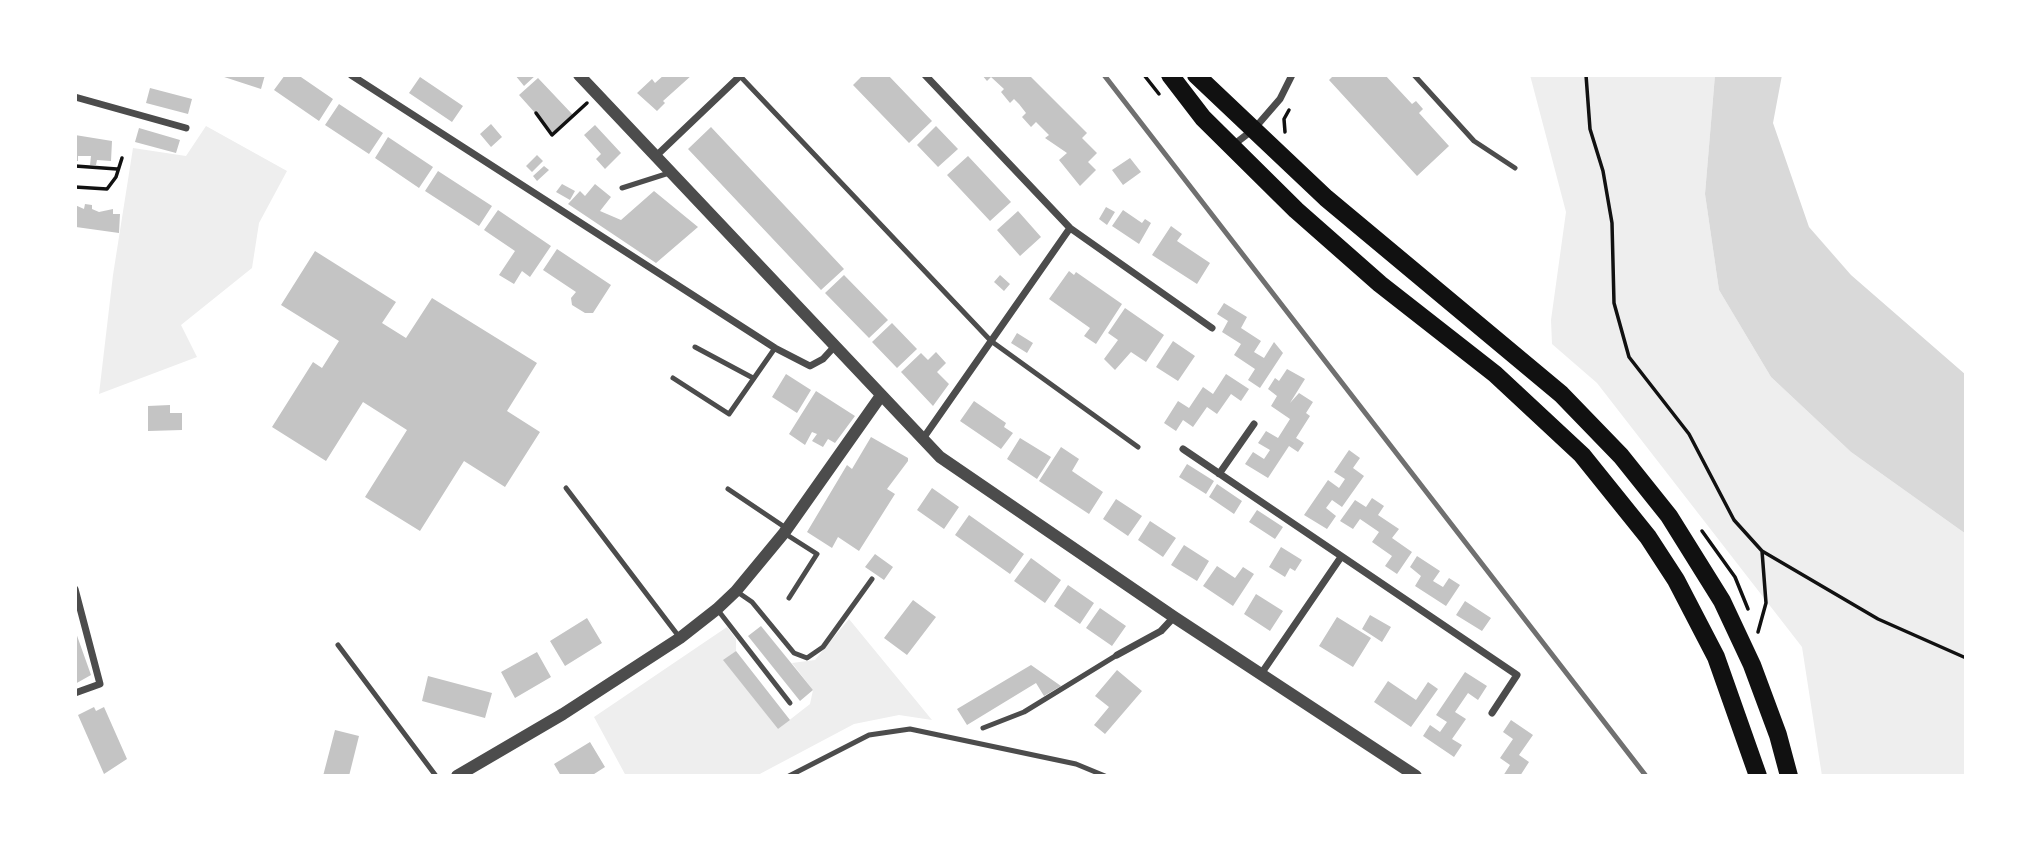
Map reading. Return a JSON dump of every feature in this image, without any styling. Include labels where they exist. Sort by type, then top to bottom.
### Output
[{"type":"main road","points":[[1170,75],[1203,118],[1231,147],[1380,284],[1495,374],[1582,455],[1648,537],[1676,580],[1716,657],[1758,776]]},
{"type":"main road","points":[[1196,75],[1326,198],[1561,394],[1622,456],[1669,516],[1722,601],[1756,676],[1778,734],[1788,776]]},
{"type":"street","points":[[351,75],[775,348],[810,366],[823,359],[834,347]]},
{"type":"street","points":[[579,75],[880,397],[940,457],[1174,617],[1416,776]]},
{"type":"street","points":[[925,75],[1070,229],[1212,328]]},
{"type":"street","points":[[1231,147],[1254,129],[1280,99],[1292,75]]},
{"type":"street","points":[[654,157],[741,76]]},
{"type":"street","points":[[75,97],[186,128]]},
{"type":"street","points":[[921,440],[1070,229]]},
{"type":"street","points":[[457,776],[563,714],[680,638],[716,609],[736,591],[785,531],[880,397]]},
{"type":"street","points":[[1219,474],[1254,424]]},
{"type":"street","points":[[1183,449],[1517,675],[1492,713]]},
{"type":"street","points":[[1261,674],[1341,556]]},
{"type":"street","points":[[75,589],[100,684],[75,693]]},
{"type":"street","points":[[1117,655],[1161,631],[1174,617]]},
{"type":"lane","points":[[1414,75],[1474,141],[1515,168]]},
{"type":"lane","points":[[741,76],[991,341],[1138,447]]},
{"type":"lane","points":[[622,188],[669,173]]},
{"type":"lane","points":[[695,347],[753,378]]},
{"type":"lane","points":[[673,378],[729,414],[775,348]]},
{"type":"lane","points":[[566,488],[680,638]]},
{"type":"lane","points":[[727,489],[817,554],[789,598]]},
{"type":"lane","points":[[736,591],[752,602],[794,653],[807,658],[823,647],[872,579]]},
{"type":"lane","points":[[716,609],[790,703]]},
{"type":"lane","points":[[338,645],[436,776]]},
{"type":"lane","points":[[983,728],[1024,712],[1117,655]]},
{"type":"lane","points":[[789,776],[869,734],[910,729],[1076,764],[1105,776]]},
{"type":"path","points":[[1144,75],[1162,97]]},
{"type":"path","points":[[1586,75],[1590,130],[1603,171],[1612,223],[1614,303],[1629,357],[1689,434],[1734,520],[1762,551],[1878,619],[1966,658]]},
{"type":"path","points":[[536,113],[552,135],[597,94]]},
{"type":"path","points":[[75,187],[107,188],[116,177],[122,158]]},
{"type":"path","points":[[75,166],[117,169]]},
{"type":"path","points":[[1758,632],[1766,603],[1762,551]]},
{"type":"shaded area","points":[[1530,75],[1715,75],[1705,194],[1719,290],[1771,377],[1851,452],[1966,534],[1966,776],[1822,776],[1802,647],[1597,383],[1552,344],[1551,320],[1566,212]]},
{"type":"shaded area","points":[[1715,75],[1782,75],[1773,123],[1809,227],[1851,275],[1966,375],[1966,534],[1851,452],[1771,377],[1719,290],[1705,194]]},
{"type":"shaded area","points":[[206,126],[287,171],[259,223],[252,268],[181,325],[197,357],[99,394],[113,275],[133,148],[186,156]]},
{"type":"shaded area","points":[[849,619],[932,720],[899,715],[854,724],[756,776],[626,776],[594,717],[727,627],[736,639],[736,651],[724,660],[778,729],[810,704],[813,690],[792,663],[815,660]]},
{"type":"building","points":[[218,75],[265,75],[261,89]]},
{"type":"building","points":[[285,75],[298,75],[333,99],[319,121],[274,90]]},
{"type":"building","points":[[515,75],[536,75],[524,86]]},
{"type":"building","points":[[664,75],[692,75],[663,101],[665,103],[657,111],[637,93],[652,79],[655,83]]},
{"type":"building","points":[[863,75],[888,75],[932,121],[909,143],[853,85]]},
{"type":"building","points":[[982,75],[1029,75],[1087,133],[1082,138],[1097,153],[1088,162],[1096,170],[1080,186],[1059,160],[1067,153],[1045,138],[1049,135],[1036,122],[1031,127],[1022,117],[1026,113],[1019,104],[1014,99],[1010,103],[1001,92],[1004,89],[991,77],[987,81]]},
{"type":"building","points":[[1334,75],[1385,75],[1412,104],[1416,101],[1423,109],[1419,113],[1449,146],[1417,176],[1329,80]]},
{"type":"building","points":[[420,77],[463,106],[452,122],[409,93]]},
{"type":"building","points":[[538,78],[573,115],[553,133],[519,95]]},
{"type":"building","points":[[150,88],[192,99],[188,114],[146,103]]},
{"type":"building","points":[[339,104],[383,133],[369,154],[325,125]]},
{"type":"building","points":[[491,124],[502,137],[491,147],[480,134]]},
{"type":"building","points":[[595,125],[621,153],[605,169],[596,159],[601,154],[584,135]]},
{"type":"building","points":[[936,126],[958,149],[938,167],[917,145]]},
{"type":"building","points":[[711,127],[844,269],[821,290],[688,149]]},
{"type":"building","points":[[139,128],[180,140],[176,153],[135,142]]},
{"type":"building","points":[[75,135],[112,141],[111,161],[97,160],[96,165],[90,165],[91,156],[78,156],[78,161],[75,161]]},
{"type":"building","points":[[388,137],[433,167],[419,188],[375,158]]},
{"type":"building","points":[[537,155],[543,161],[532,172],[526,166]]},
{"type":"building","points":[[968,156],[1011,202],[990,221],[947,175]]},
{"type":"building","points":[[1130,158],[1141,172],[1123,185],[1112,170]]},
{"type":"building","points":[[544,166],[549,170],[537,181],[533,176]]},
{"type":"building","points":[[438,171],[492,206],[479,226],[425,191]]},
{"type":"building","points":[[562,184],[575,191],[570,200],[556,192]]},
{"type":"building","points":[[595,184],[611,197],[600,211],[621,220],[654,191],[698,227],[656,263],[568,204],[580,191],[585,196]]},
{"type":"building","points":[[85,204],[92,205],[92,209],[99,212],[113,209],[113,214],[120,214],[119,233],[76,227],[75,205],[84,209]]},
{"type":"building","points":[[1106,207],[1115,212],[1107,225],[1099,219]]},
{"type":"building","points":[[498,210],[551,246],[530,277],[522,271],[514,284],[499,275],[515,251],[484,230]]},
{"type":"building","points":[[1123,210],[1142,223],[1145,219],[1151,223],[1139,244],[1112,226]]},
{"type":"building","points":[[1018,211],[1041,237],[1020,256],[997,230]]},
{"type":"building","points":[[1171,226],[1182,234],[1177,241],[1210,263],[1197,284],[1152,255]]},
{"type":"building","points":[[557,249],[611,285],[593,313],[585,313],[572,305],[571,298],[576,292],[543,270]]},
{"type":"building","points":[[315,251],[396,302],[382,323],[406,338],[432,298],[537,363],[507,411],[540,432],[505,487],[464,461],[420,531],[365,497],[407,430],[363,402],[326,461],[272,427],[313,362],[322,368],[339,341],[281,305]]},
{"type":"building","points":[[1069,271],[1074,275],[1076,272],[1122,304],[1096,344],[1084,336],[1090,328],[1049,299]]},
{"type":"building","points":[[844,275],[888,320],[869,338],[825,293]]},
{"type":"building","points":[[1000,275],[1010,284],[1004,291],[994,282]]},
{"type":"building","points":[[1224,303],[1247,317],[1241,328],[1261,341],[1254,352],[1264,358],[1274,342],[1283,353],[1260,388],[1248,380],[1255,369],[1234,355],[1241,344],[1222,332],[1228,321],[1217,314]]},
{"type":"building","points":[[1125,308],[1164,335],[1146,362],[1131,352],[1115,370],[1104,359],[1118,340],[1108,333]]},
{"type":"building","points":[[892,323],[917,349],[897,368],[872,342]]},
{"type":"building","points":[[1017,333],[1033,343],[1027,353],[1011,343]]},
{"type":"building","points":[[1173,341],[1195,356],[1178,381],[1156,367]]},
{"type":"building","points":[[936,352],[946,363],[937,372],[949,384],[933,406],[901,372],[921,353],[928,360]]},
{"type":"building","points":[[1287,369],[1305,379],[1290,403],[1299,393],[1313,402],[1306,413],[1310,416],[1296,438],[1304,443],[1298,452],[1289,446],[1268,478],[1245,464],[1253,452],[1264,459],[1270,450],[1258,443],[1266,431],[1278,438],[1290,419],[1271,406],[1277,396],[1268,389],[1275,378],[1279,381]]},
{"type":"building","points":[[786,374],[811,390],[797,413],[772,397]]},
{"type":"building","points":[[1226,374],[1249,389],[1241,401],[1231,394],[1217,414],[1207,407],[1193,427],[1183,420],[1176,431],[1164,423],[1178,401],[1189,408],[1203,387],[1213,394]]},
{"type":"building","points":[[816,391],[855,416],[835,443],[828,439],[823,447],[812,441],[817,434],[812,432],[805,445],[789,434]]},
{"type":"building","points":[[974,401],[1006,423],[1004,427],[1013,433],[1001,449],[960,421]]},
{"type":"building","points":[[170,405],[170,413],[182,413],[182,430],[148,431],[148,406]]},
{"type":"building","points":[[871,437],[908,458],[908,461],[887,489],[895,494],[859,551],[838,537],[832,548],[807,532],[847,465],[852,469]]},
{"type":"building","points":[[1020,438],[1051,457],[1037,479],[1007,459]]},
{"type":"building","points":[[1061,447],[1079,459],[1072,471],[1103,492],[1089,514],[1039,481]]},
{"type":"building","points":[[1349,450],[1360,458],[1353,468],[1364,476],[1342,507],[1332,500],[1326,508],[1336,516],[1327,529],[1304,515],[1328,480],[1339,488],[1345,479],[1334,472]]},
{"type":"building","points":[[1187,464],[1214,481],[1206,494],[1179,477]]},
{"type":"building","points":[[1217,484],[1242,501],[1234,514],[1209,497]]},
{"type":"building","points":[[932,488],[959,507],[944,529],[917,510]]},
{"type":"building","points":[[1372,498],[1384,506],[1378,515],[1399,529],[1392,538],[1412,552],[1397,574],[1385,566],[1392,556],[1372,542],[1379,532],[1360,519],[1353,529],[1340,521],[1355,500],[1366,507]]},
{"type":"building","points":[[1116,499],[1142,516],[1128,536],[1103,519]]},
{"type":"building","points":[[1257,510],[1283,527],[1275,539],[1249,522]]},
{"type":"building","points":[[969,515],[1024,554],[1010,574],[955,535]]},
{"type":"building","points":[[1150,521],[1176,538],[1163,557],[1138,540]]},
{"type":"building","points":[[1184,545],[1209,561],[1197,581],[1171,565]]},
{"type":"building","points":[[1281,547],[1302,560],[1295,571],[1290,568],[1285,577],[1269,567]]},
{"type":"building","points":[[875,554],[893,567],[884,580],[865,567]]},
{"type":"building","points":[[1417,556],[1440,571],[1433,581],[1443,587],[1449,578],[1460,585],[1446,606],[1415,586],[1421,576],[1410,567]]},
{"type":"building","points":[[1031,558],[1061,580],[1045,603],[1014,581]]},
{"type":"building","points":[[1217,566],[1235,578],[1243,567],[1254,574],[1233,606],[1203,586]]},
{"type":"building","points":[[1068,585],[1094,603],[1080,624],[1054,606]]},
{"type":"building","points":[[1256,594],[1283,611],[1270,631],[1244,614]]},
{"type":"building","points":[[913,600],[936,617],[907,655],[884,638]]},
{"type":"building","points":[[1465,601],[1491,618],[1482,631],[1456,615]]},
{"type":"building","points":[[1100,608],[1126,626],[1112,646],[1086,628]]},
{"type":"building","points":[[1370,615],[1391,627],[1382,642],[1362,629]]},
{"type":"building","points":[[1337,617],[1371,638],[1353,667],[1319,646]]},
{"type":"building","points":[[587,618],[602,643],[565,666],[550,641]]},
{"type":"building","points":[[761,626],[813,690],[800,701],[748,636]]},
{"type":"building","points":[[75,630],[91,675],[75,684]]},
{"type":"building","points":[[736,651],[790,720],[778,729],[723,660]]},
{"type":"building","points":[[537,652],[551,677],[515,698],[501,672]]},
{"type":"building","points":[[1031,665],[1061,686],[1044,696],[1036,683],[967,725],[957,709]]},
{"type":"building","points":[[1117,670],[1142,691],[1105,734],[1094,725],[1109,707],[1095,696]]},
{"type":"building","points":[[1465,672],[1487,686],[1478,700],[1468,693],[1455,712],[1466,719],[1452,739],[1462,745],[1454,757],[1423,736],[1430,725],[1440,732],[1447,722],[1436,715]]},
{"type":"building","points":[[428,676],[492,693],[485,718],[422,701]]},
{"type":"building","points":[[1388,681],[1416,700],[1428,682],[1438,689],[1411,727],[1374,702]]},
{"type":"building","points":[[94,707],[96,711],[104,707],[127,759],[104,774],[78,715]]},
{"type":"building","points":[[1511,720],[1533,735],[1519,755],[1529,762],[1520,776],[1503,776],[1510,765],[1500,758],[1513,739],[1503,732]]},
{"type":"building","points":[[335,730],[359,736],[349,776],[323,776]]},
{"type":"building","points":[[590,742],[605,767],[591,776],[561,776],[554,764]]},
{"type":"railway","points":[[1104,75],[1646,776]]}]
